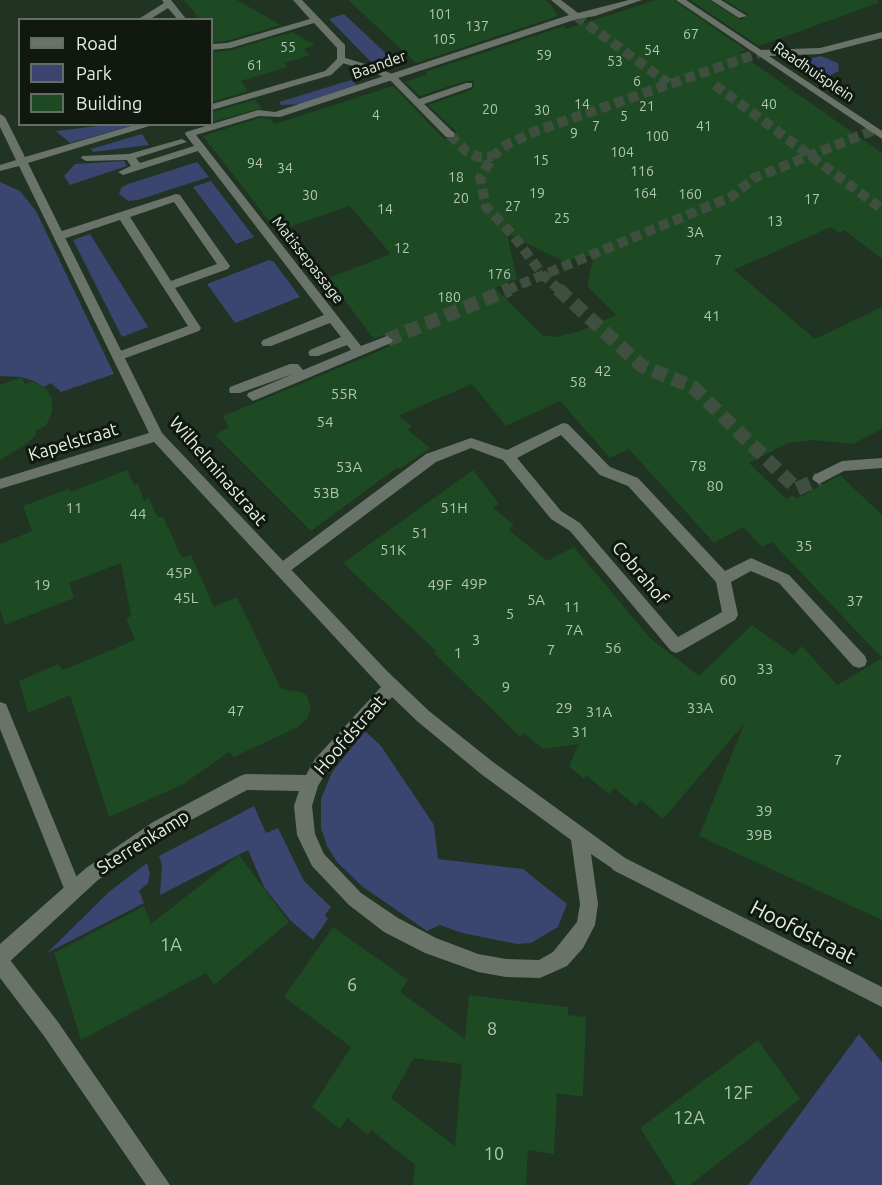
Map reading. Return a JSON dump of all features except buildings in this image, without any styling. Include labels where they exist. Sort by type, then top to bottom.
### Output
[{"type":"street","points":[[555,0],[576,16]]},
{"type":"street","name":"Baander","points":[[123,172],[134,162],[258,113],[276,115],[576,16],[592,14],[638,0]]},
{"type":"street","name":"Raadhuisplein","points":[[680,0],[879,131]]},
{"type":"street","points":[[715,0],[742,16]]},
{"type":"street","points":[[733,0],[754,12]]},
{"type":"street","points":[[302,1],[316,20],[342,47],[342,60],[376,70],[393,78],[450,135]]},
{"type":"street","points":[[144,18],[168,2],[181,18]]},
{"type":"street","points":[[213,47],[228,46],[316,20]]},
{"type":"street","points":[[759,53],[820,51],[882,35]]},
{"type":"street","name":"Baander","points":[[213,107],[328,73],[342,60]]},
{"type":"street","points":[[417,103],[469,85]]},
{"type":"street","name":"Wilhelminastraat","points":[[0,117],[157,436],[392,687]]},
{"type":"street","points":[[0,168],[145,126]]},
{"type":"street","name":"Baander","points":[[86,158],[134,162],[192,140]]},
{"type":"street","name":"Matissepassage","points":[[192,140],[222,183],[333,317],[359,352]]},
{"type":"street","points":[[60,236],[176,197],[224,266],[168,286]]},
{"type":"street","points":[[118,356],[195,328],[123,215]]},
{"type":"street","name":"Matissepassage","points":[[267,343],[333,317]]},
{"type":"street","points":[[314,353],[349,339]]},
{"type":"street","points":[[253,396],[387,340]]},
{"type":"street","points":[[235,390],[294,367],[301,376]]},
{"type":"street","points":[[281,570],[430,459],[471,443],[508,456],[563,428],[605,471],[633,482],[723,579],[751,564],[784,579],[859,660]]},
{"type":"street","name":"Kapelstraat","points":[[0,484],[157,436]]},
{"type":"street","name":"Cobrahof","points":[[508,456],[556,515],[575,526],[676,646],[730,615],[723,579]]},
{"type":"street","points":[[819,478],[842,466],[882,463]]},
{"type":"street","name":"Hoofdstraat","points":[[579,836],[589,904],[586,925],[560,959],[540,969],[506,968],[478,963],[432,946],[390,925],[355,899],[318,860],[306,835],[303,806],[310,783],[321,765],[362,717],[392,687],[423,716],[487,768],[619,864],[882,997]]},
{"type":"street","points":[[0,709],[73,890]]},
{"type":"street","name":"Sterrenkamp","points":[[0,957],[92,874],[159,828],[246,782],[310,783]]},
{"type":"street","points":[[0,963],[51,1029],[159,1185]]},
{"type":"green space","points":[[344,14],[393,60],[375,66],[329,19]]},
{"type":"green space","points":[[821,56],[838,63],[839,71],[829,76],[821,76],[803,67],[804,60]]},
{"type":"green space","points":[[351,80],[359,87],[305,104],[281,105],[279,102]]},
{"type":"green space","points":[[98,126],[131,126],[70,143],[56,131]]},
{"type":"green space","points":[[142,134],[149,145],[93,152],[91,149]]},
{"type":"green space","points":[[124,161],[127,166],[70,185],[64,176],[75,164]]},
{"type":"green space","points":[[197,162],[209,177],[138,200],[128,201],[119,194],[121,188],[128,184]]},
{"type":"green space","points":[[211,181],[254,237],[236,244],[193,187]]},
{"type":"green space","points":[[0,182],[20,191],[36,211],[114,374],[61,392],[51,383],[44,387],[21,377],[0,376]]},
{"type":"green space","points":[[90,234],[148,327],[122,337],[73,240]]},
{"type":"green space","points":[[269,260],[274,262],[300,297],[235,323],[207,284]]},
{"type":"green space","points":[[365,731],[381,746],[434,825],[438,859],[523,869],[567,904],[558,927],[531,943],[517,944],[462,933],[440,925],[427,931],[363,887],[337,862],[327,846],[321,828],[321,799],[332,772]]},
{"type":"green space","points":[[254,806],[266,833],[278,828],[304,881],[331,907],[325,915],[328,919],[313,940],[290,920],[264,887],[248,850],[160,895],[162,865],[159,856]]},
{"type":"green space","points":[[147,863],[150,874],[148,883],[139,891],[144,903],[47,953],[110,891]]},
{"type":"green space","points":[[859,1034],[882,1062],[882,1185],[748,1185]]},
{"type":"tunnel","points":[[576,16],[668,83]]},
{"type":"tunnel","points":[[493,156],[508,144],[536,131],[759,53]]},
{"type":"tunnel","points":[[715,85],[810,156]]},
{"type":"tunnel","points":[[810,156],[874,130]]},
{"type":"tunnel","points":[[450,135],[466,151],[478,157],[493,156]]},
{"type":"tunnel","points":[[493,156],[480,178],[486,207],[513,235],[543,275]]},
{"type":"tunnel","points":[[543,275],[731,197],[754,178],[810,156]]},
{"type":"tunnel","points":[[810,156],[882,209]]},
{"type":"tunnel","points":[[507,290],[543,275]]},
{"type":"tunnel","points":[[543,275],[560,290]]},
{"type":"tunnel","points":[[387,340],[510,289]]},
{"type":"tunnel","points":[[558,289],[642,366],[693,387],[797,489],[819,479]]}]
